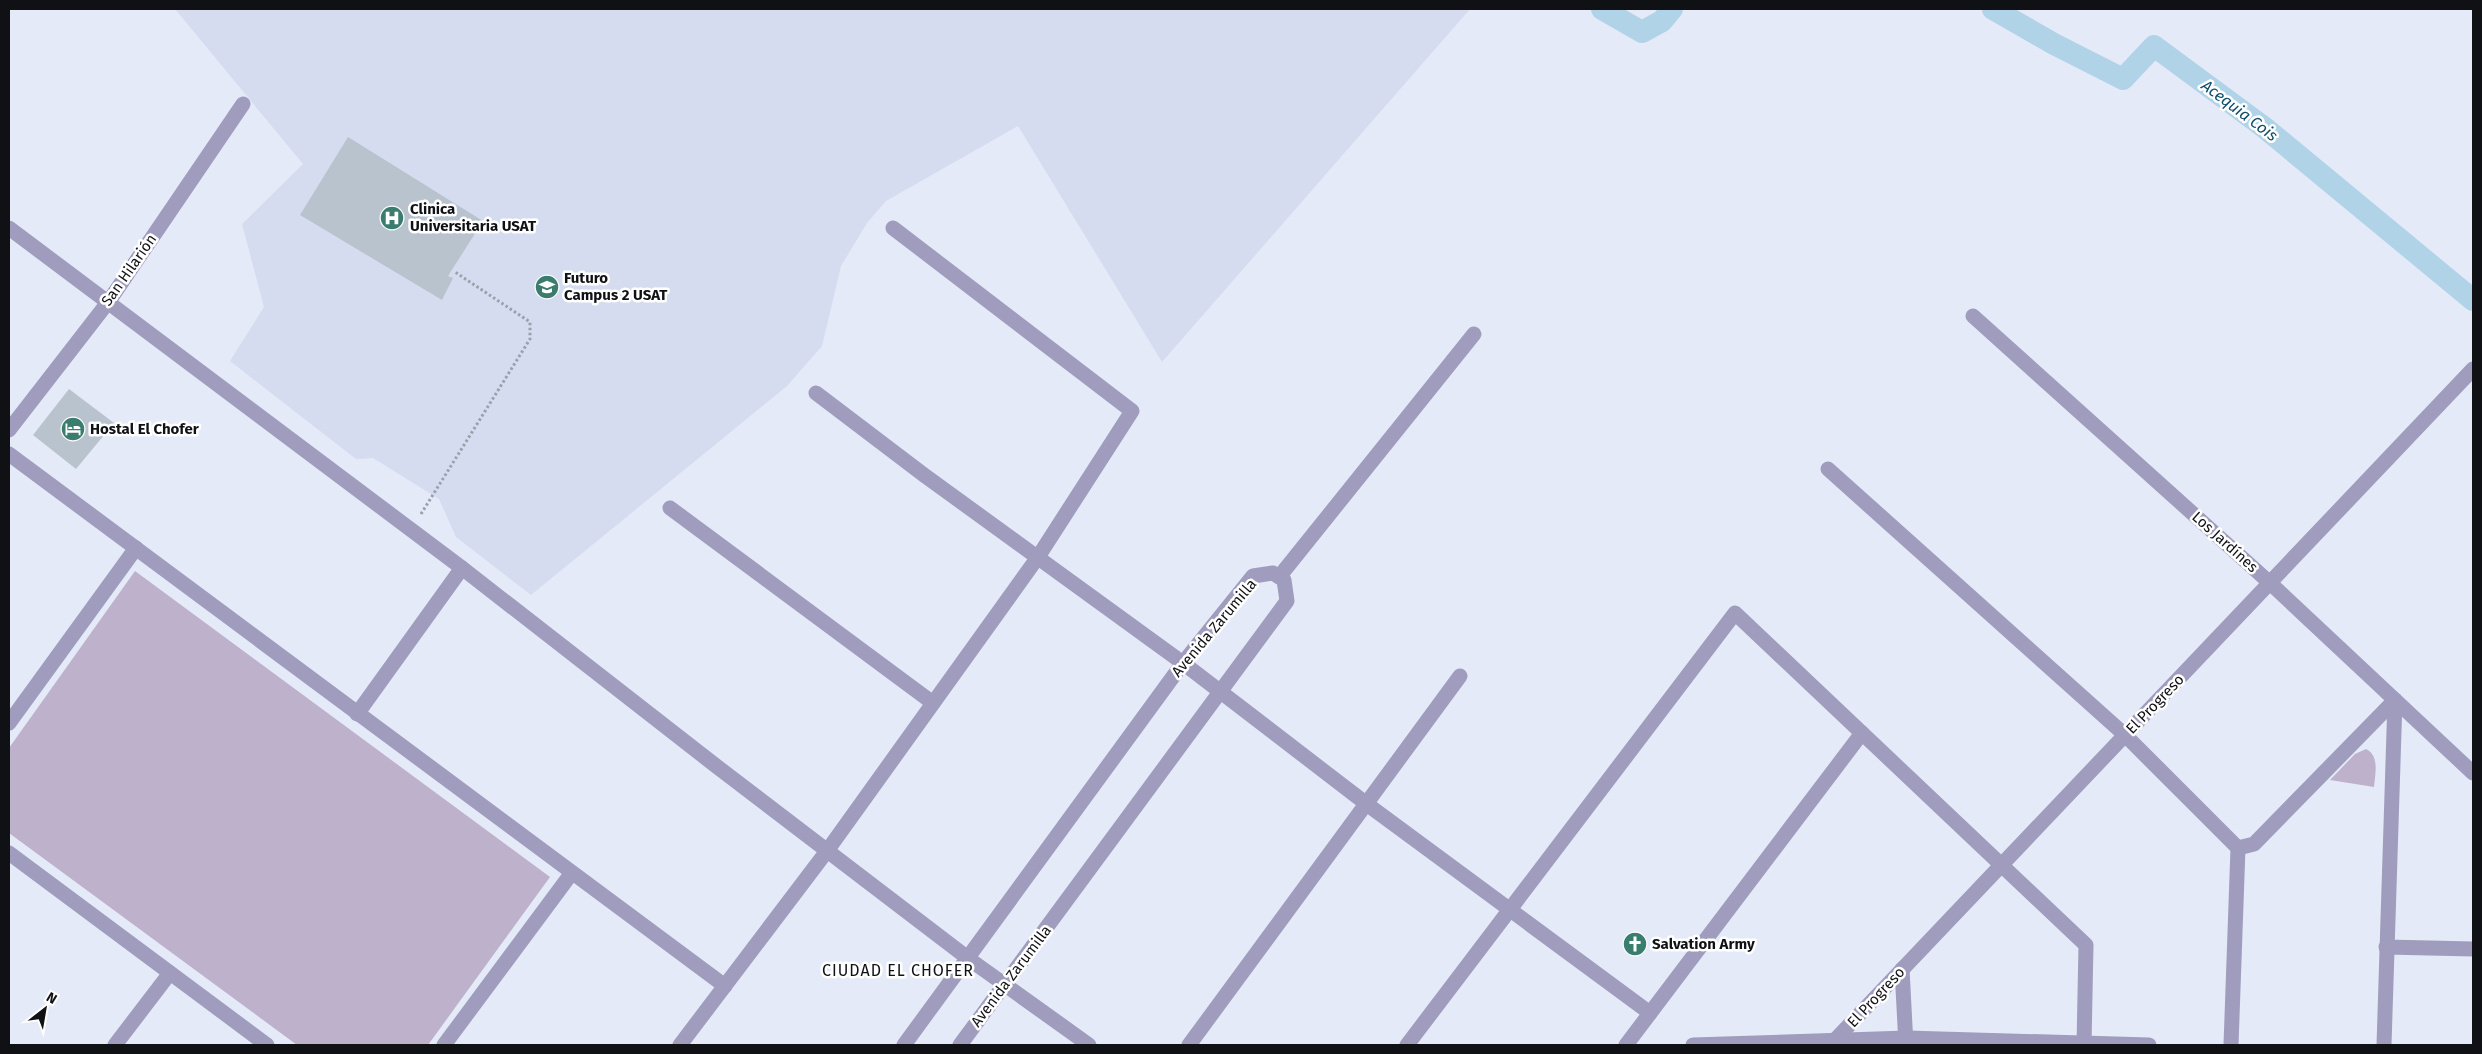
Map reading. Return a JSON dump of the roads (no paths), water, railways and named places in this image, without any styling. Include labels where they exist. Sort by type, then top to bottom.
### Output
[{"type":"street","name":"San Hilarión","points":[[9,430],[108,301],[243,104]]},
{"type":"street","points":[[9,228],[462,568],[969,959],[1089,1045]]},
{"type":"street","points":[[680,1045],[827,851],[1038,557],[1132,411],[893,228]]},
{"type":"street","name":"Los Jardínes","points":[[1973,316],[2270,583],[2473,773]]},
{"type":"street","points":[[1279,577],[1474,334]]},
{"type":"street","name":"El Progreso","points":[[1836,1038],[2473,369]]},
{"type":"street","points":[[816,393],[1183,662],[1368,805],[1650,1013]]},
{"type":"street","points":[[9,454],[571,874],[725,986]]},
{"type":"street","points":[[1828,469],[2125,735],[2238,848],[2231,1045]]},
{"type":"street","points":[[670,508],[933,703]]},
{"type":"street","points":[[9,723],[136,548]]},
{"type":"street","points":[[357,714],[462,568]]},
{"type":"street","name":"Avenida Zarumilla","points":[[904,1045],[969,959],[1183,662],[1253,576],[1273,573],[1284,580],[1287,602],[960,1045]]},
{"type":"street","points":[[1407,1045],[1735,613],[2086,945],[2084,1044]]},
{"type":"street","points":[[1189,1045],[1368,805],[1460,676]]},
{"type":"street","points":[[2238,848],[2254,844],[2395,700]]},
{"type":"street","points":[[2384,1045],[2395,700]]},
{"type":"street","points":[[1626,1045],[1862,733]]},
{"type":"street","points":[[9,853],[267,1045]]},
{"type":"street","points":[[444,1045],[571,874]]},
{"type":"street","points":[[2386,947],[2473,949]]},
{"type":"street","points":[[1902,969],[1906,1041]]},
{"type":"street","points":[[115,1045],[170,972]]},
{"type":"street","points":[[1693,1045],[1836,1038],[2149,1045]]},
{"type":"waterway","name":"Acequia Cois","points":[[1602,9],[1642,32],[1662,21],[1672,9]]},
{"type":"waterway","name":"Acequia Cois","points":[[1993,9],[2054,44],[2123,79],[2154,46],[2265,128],[2473,300]]},
{"type":"place","name":"Clinica Universitaria USAT","points":[[392,218]]},
{"type":"place","name":"Futuro Campus 2 USAT","points":[[547,287]]},
{"type":"place","name":"Hostal El Chofer","points":[[73,429]]},
{"type":"place","name":"Salvation Army","points":[[1635,944]]},
{"type":"district","name":"CIUDAD EL CHOFER","points":[[898,970]]}]
